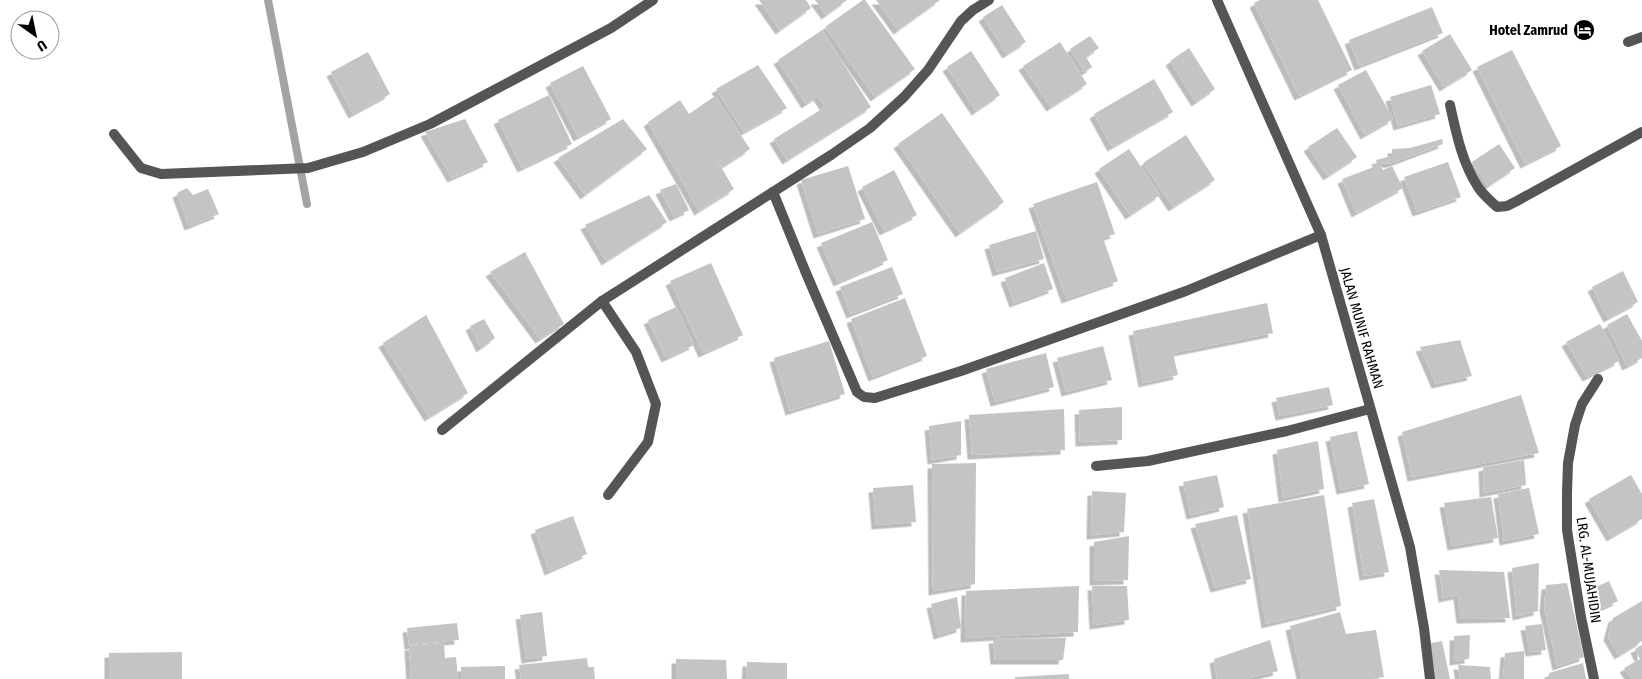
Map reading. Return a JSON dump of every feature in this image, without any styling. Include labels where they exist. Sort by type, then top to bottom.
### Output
[{"type":"street","points":[[114,134],[141,168],[161,174],[308,168],[363,152],[430,124],[610,28],[654,0]]},
{"type":"street","points":[[442,430],[602,300],[831,155],[876,122],[904,97],[928,70],[961,21],[973,10],[989,0]]},
{"type":"street","name":"JALAN MUNIF RAHMAN","points":[[1217,0],[1321,235],[1410,547],[1424,628],[1430,679]]},
{"type":"street","points":[[1628,42],[1642,37]]},
{"type":"street","points":[[1450,105],[1457,136],[1471,175],[1478,188],[1497,207],[1507,206],[1517,201],[1642,132]]},
{"type":"street","points":[[773,192],[857,392],[860,395],[869,397],[886,395],[961,371],[1109,319],[1241,269],[1321,235]]},
{"type":"street","points":[[602,300],[636,352],[656,404],[648,442],[608,495]]},
{"type":"street","name":"LRG. AL-MUJAHIDIN","points":[[1594,679],[1581,617],[1567,530],[1567,501],[1568,463],[1575,425],[1582,404],[1598,379]]},
{"type":"street","points":[[1096,466],[1148,462],[1286,431],[1370,408]]},
{"type":"building","points":[[759,0],[806,0],[811,8],[780,30]]},
{"type":"building","points":[[815,0],[847,0],[826,15]]},
{"type":"building","points":[[865,0],[915,69],[875,97],[825,27]]},
{"type":"building","points":[[876,0],[940,0],[898,30]]},
{"type":"building","points":[[1260,0],[1318,0],[1352,70],[1299,96],[1254,3]]},
{"type":"building","points":[[1002,5],[1026,42],[1007,54],[983,17]]},
{"type":"building","points":[[1432,7],[1443,33],[1359,66],[1349,40]]},
{"type":"building","points":[[822,30],[871,107],[787,160],[774,139],[825,107],[818,96],[806,104],[778,60]]},
{"type":"building","points":[[1450,34],[1472,70],[1444,87],[1422,51]]},
{"type":"building","points":[[1090,36],[1099,48],[1086,57],[1092,67],[1085,72],[1070,49]]},
{"type":"building","points":[[1060,42],[1087,84],[1051,107],[1023,66]]},
{"type":"building","points":[[1189,48],[1215,89],[1196,102],[1170,61]]},
{"type":"building","points":[[1512,50],[1561,146],[1525,164],[1477,67]]},
{"type":"building","points":[[971,51],[1000,95],[976,111],[947,67]]},
{"type":"building","points":[[368,52],[390,94],[353,114],[331,72]]},
{"type":"building","points":[[758,65],[787,108],[744,132],[716,89]]},
{"type":"building","points":[[583,66],[611,119],[578,137],[550,83]]},
{"type":"building","points":[[1366,70],[1393,119],[1365,135],[1338,85]]},
{"type":"building","points":[[1154,79],[1173,112],[1112,147],[1094,114]]},
{"type":"building","points":[[1431,85],[1440,114],[1398,126],[1390,97]]},
{"type":"building","points":[[549,95],[572,144],[522,168],[498,120]]},
{"type":"building","points":[[715,96],[750,149],[722,167],[714,155],[734,189],[699,211],[648,122],[680,100],[689,114]]},
{"type":"building","points":[[942,113],[1004,202],[960,233],[898,144]]},
{"type":"building","points":[[465,119],[488,162],[452,178],[425,132]]},
{"type":"building","points":[[623,119],[647,149],[585,195],[558,158]]},
{"type":"building","points":[[1337,128],[1357,157],[1328,176],[1308,147]]},
{"type":"building","points":[[1186,135],[1215,180],[1173,207],[1143,163]]},
{"type":"building","points":[[1442,139],[1443,144],[1392,163],[1377,164],[1376,160],[1392,156],[1392,149],[1410,148]]},
{"type":"building","points":[[1499,144],[1515,168],[1488,186],[1472,162]]},
{"type":"building","points":[[1129,149],[1160,195],[1130,215],[1099,169]]},
{"type":"building","points":[[1448,162],[1461,197],[1417,212],[1404,177]]},
{"type":"building","points":[[1379,165],[1383,170],[1392,166],[1403,188],[1356,213],[1342,179]]},
{"type":"building","points":[[848,166],[865,219],[818,234],[801,180]]},
{"type":"building","points":[[894,170],[917,215],[884,231],[862,187]]},
{"type":"building","points":[[1097,182],[1115,234],[1103,238],[1118,281],[1066,299],[1033,204]]},
{"type":"building","points":[[676,184],[689,210],[674,217],[660,190]]},
{"type":"building","points":[[187,188],[193,195],[208,189],[219,214],[189,226],[177,193]]},
{"type":"building","points":[[649,195],[667,222],[606,261],[585,225]]},
{"type":"building","points":[[872,222],[888,260],[838,282],[821,243]]},
{"type":"building","points":[[1036,231],[1044,259],[997,272],[989,245]]},
{"type":"building","points":[[525,252],[564,324],[540,339],[490,272]]},
{"type":"building","points":[[711,263],[743,335],[703,353],[670,281]]},
{"type":"building","points":[[1044,263],[1053,289],[1014,303],[1005,278]]},
{"type":"building","points":[[892,267],[903,294],[851,314],[840,287]]},
{"type":"building","points":[[1623,271],[1638,302],[1608,318],[1592,287]]},
{"type":"building","points":[[905,298],[927,356],[873,377],[851,319]]},
{"type":"building","points":[[1267,303],[1273,333],[1173,353],[1178,375],[1143,383],[1133,331]]},
{"type":"building","points":[[676,307],[694,345],[666,358],[648,320]]},
{"type":"building","points":[[1627,314],[1642,341],[1642,358],[1627,366],[1607,325]]},
{"type":"building","points":[[426,315],[468,393],[429,417],[383,343]]},
{"type":"building","points":[[484,319],[495,338],[481,348],[470,326]]},
{"type":"building","points":[[1600,324],[1619,361],[1587,377],[1566,342]]},
{"type":"building","points":[[1460,340],[1472,376],[1436,384],[1420,347]]},
{"type":"building","points":[[829,341],[845,394],[790,411],[774,358]]},
{"type":"building","points":[[1103,346],[1112,380],[1066,392],[1057,358]]},
{"type":"building","points":[[1046,353],[1054,387],[995,402],[986,369]]},
{"type":"building","points":[[1329,387],[1333,405],[1280,416],[1276,398]]},
{"type":"building","points":[[1521,395],[1539,453],[1412,477],[1402,432]]},
{"type":"building","points":[[1122,407],[1122,440],[1080,442],[1079,410]]},
{"type":"building","points":[[1064,409],[1065,450],[972,455],[969,415]]},
{"type":"building","points":[[961,421],[961,455],[932,460],[929,426]]},
{"type":"building","points":[[1357,431],[1369,484],[1341,490],[1330,437]]},
{"type":"building","points":[[1318,441],[1324,489],[1283,498],[1277,450]]},
{"type":"building","points":[[1524,460],[1526,485],[1484,493],[1483,467]]},
{"type":"building","points":[[976,463],[975,584],[933,591],[932,464]]},
{"type":"building","points":[[1217,475],[1224,507],[1191,515],[1183,482]]},
{"type":"building","points":[[1631,475],[1642,494],[1642,519],[1611,537],[1589,499]]},
{"type":"building","points":[[913,485],[916,522],[876,525],[873,488]]},
{"type":"building","points":[[1529,488],[1539,534],[1504,541],[1498,494]]},
{"type":"building","points":[[1092,491],[1126,493],[1124,532],[1091,535]]},
{"type":"building","points":[[1324,495],[1341,606],[1266,624],[1247,509]]},
{"type":"building","points":[[1491,497],[1498,538],[1452,546],[1444,503]]},
{"type":"building","points":[[1374,499],[1389,572],[1364,576],[1352,503]]},
{"type":"building","points":[[1237,515],[1251,579],[1215,588],[1195,524]]},
{"type":"building","points":[[573,516],[587,554],[549,571],[535,530]]},
{"type":"building","points":[[1129,536],[1128,580],[1094,581],[1094,542]]},
{"type":"building","points":[[1539,563],[1538,611],[1517,616],[1512,568]]},
{"type":"building","points":[[1439,570],[1504,572],[1510,618],[1461,619],[1458,595],[1443,598]]},
{"type":"building","points":[[1609,581],[1618,601],[1600,609],[1591,589]]},
{"type":"building","points":[[1567,583],[1584,657],[1557,666],[1544,607],[1546,585]]},
{"type":"building","points":[[1079,586],[1078,632],[965,638],[966,591]]},
{"type":"building","points":[[1092,586],[1127,586],[1129,620],[1094,625]]},
{"type":"building","points":[[957,597],[961,628],[938,635],[931,604]]},
{"type":"building","points":[[1642,601],[1642,641],[1619,655],[1608,636],[1613,618]]},
{"type":"building","points":[[542,612],[547,656],[526,659],[520,615]]},
{"type":"building","points":[[1340,612],[1346,634],[1376,630],[1384,677],[1373,679],[1302,679],[1290,626]]},
{"type":"building","points":[[457,623],[459,640],[409,645],[407,628]]},
{"type":"building","points":[[1542,624],[1546,650],[1530,652],[1525,626]]},
{"type":"building","points":[[1470,635],[1469,659],[1454,661],[1454,636]]},
{"type":"building","points":[[1066,638],[1063,660],[995,660],[993,639]]},
{"type":"building","points":[[1270,640],[1278,671],[1246,679],[1217,679],[1214,659]]},
{"type":"building","points":[[1442,641],[1450,679],[1437,679],[1427,644]]},
{"type":"building","points":[[444,643],[445,658],[456,657],[458,679],[411,679],[409,646]]},
{"type":"building","points":[[1642,645],[1642,679],[1632,679],[1624,668],[1640,659],[1635,649]]},
{"type":"building","points":[[1524,651],[1524,679],[1503,679],[1505,653]]},
{"type":"building","points":[[182,652],[182,679],[109,679],[109,653]]},
{"type":"building","points":[[587,658],[588,667],[594,667],[595,679],[521,679],[519,665]]},
{"type":"building","points":[[676,659],[726,660],[727,679],[676,679]]},
{"type":"building","points":[[747,662],[787,663],[787,679],[746,679]]},
{"type":"building","points":[[1583,663],[1586,679],[1549,679],[1549,673]]},
{"type":"building","points":[[1458,665],[1490,667],[1491,679],[1460,679]]},
{"type":"building","points":[[505,666],[505,679],[461,679],[461,667]]},
{"type":"building","points":[[1069,674],[1069,679],[1015,679],[1015,677]]},
{"type":"waterway","points":[[268,0],[307,204]]},
{"type":"place","name":"Hotel Zamrud","points":[[1584,30]]}]
